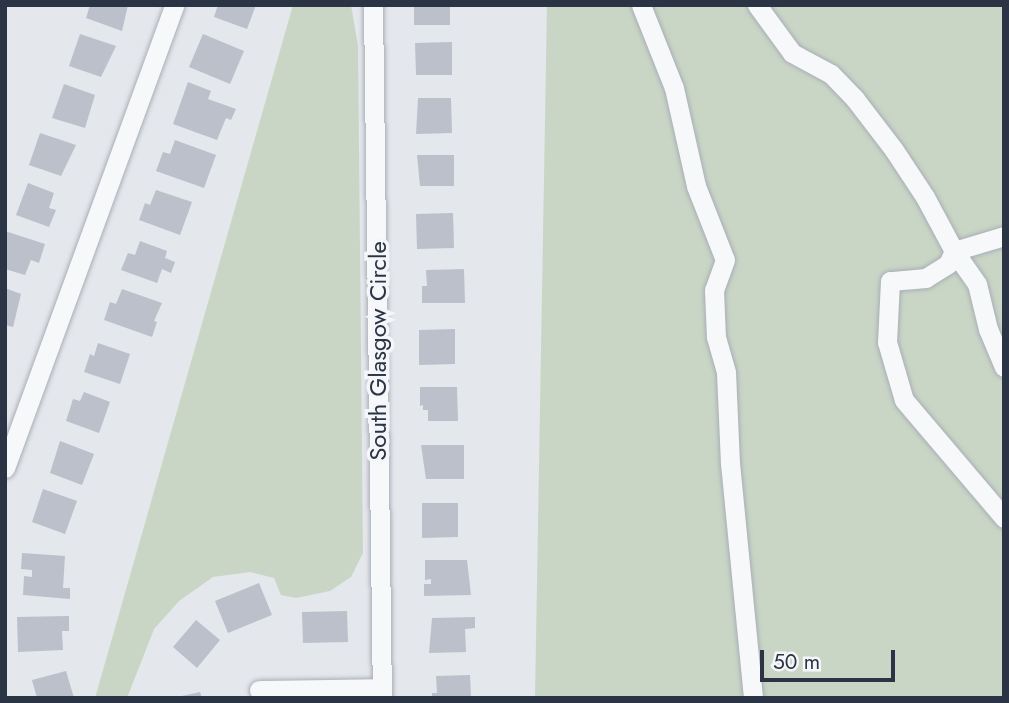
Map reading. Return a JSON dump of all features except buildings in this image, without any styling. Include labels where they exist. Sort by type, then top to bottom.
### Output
[{"type":"street","points":[[5,468],[174,5]]},
{"type":"street","name":"South Glasgow Circle","points":[[373,5],[382,693]]},
{"type":"street","points":[[641,5],[674,88],[696,186],[725,260],[715,290],[716,337],[726,373],[730,463],[753,698]]},
{"type":"street","points":[[757,5],[792,53],[831,74],[855,99],[919,188],[954,251],[977,284],[988,329],[1004,367]]},
{"type":"street","points":[[1004,236],[954,251],[948,264],[926,278],[890,281],[887,342],[904,400],[1004,518]]},
{"type":"street","points":[[260,690],[382,693]]},
{"type":"green space","points":[[293,5],[351,5],[358,46],[363,553],[351,577],[330,591],[296,598],[281,595],[274,578],[250,572],[213,577],[179,601],[154,629],[127,698],[95,698]]},
{"type":"green space","points":[[547,5],[1004,5],[1004,698],[535,698]]}]
